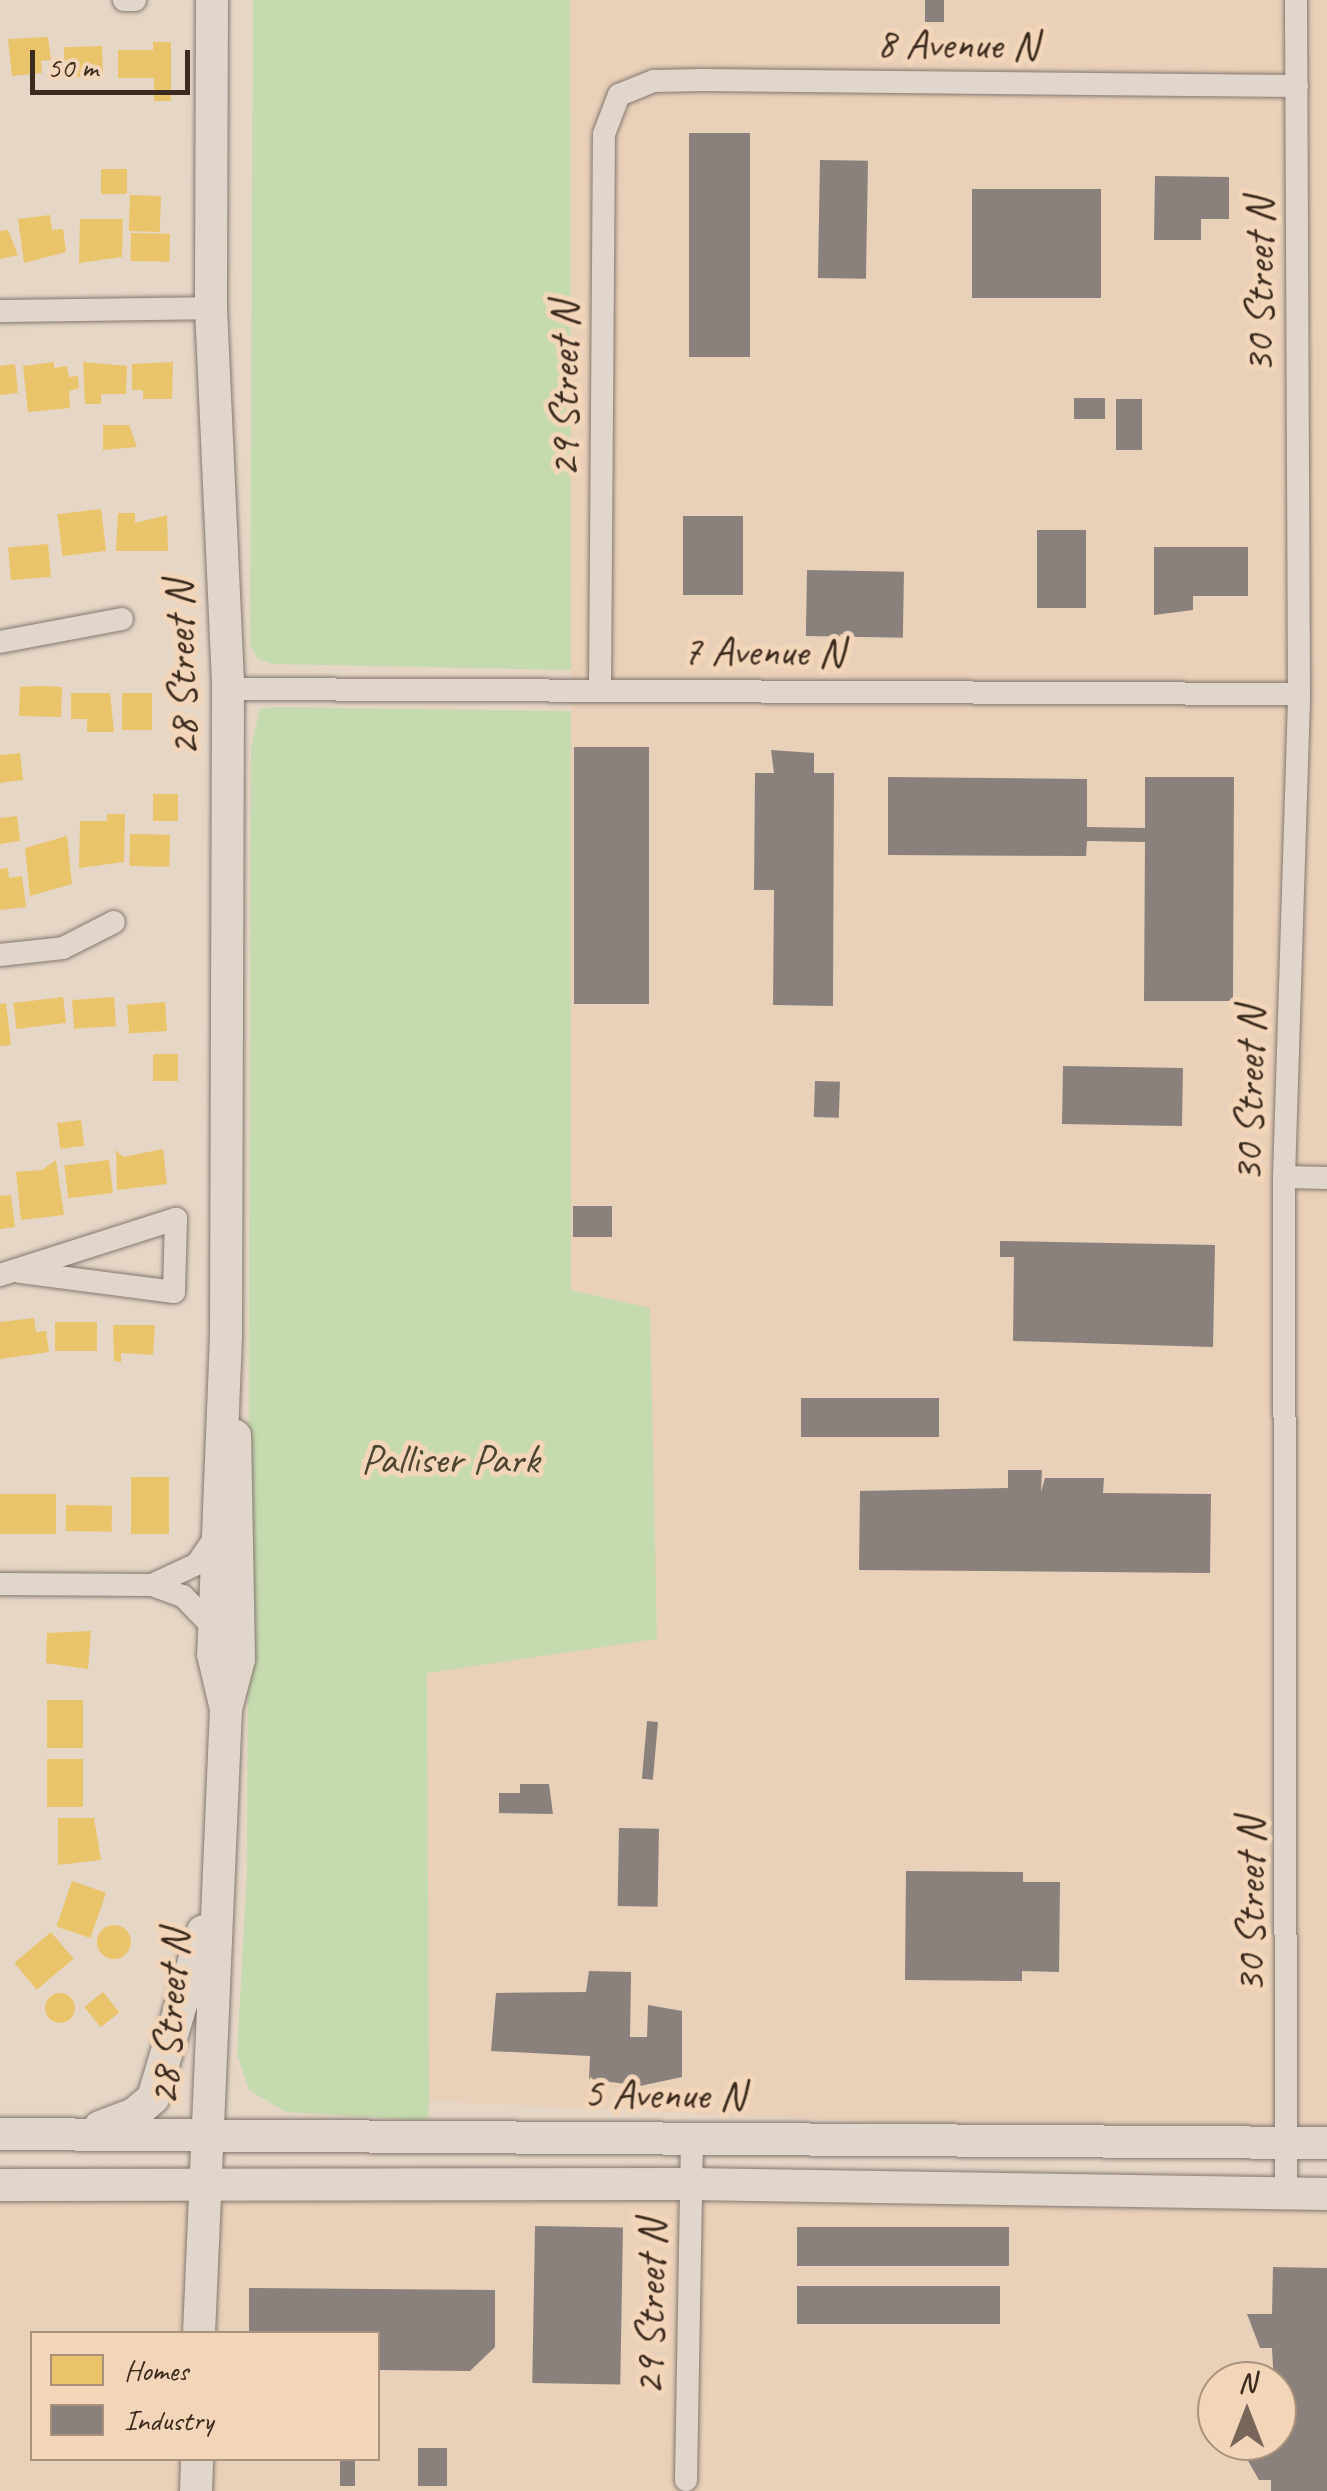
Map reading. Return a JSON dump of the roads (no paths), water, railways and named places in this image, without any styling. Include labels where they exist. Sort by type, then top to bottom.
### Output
[{"type":"main road","name":"28 Street N","points":[[199,2331],[201,2186],[222,1859],[226,1709],[214,1628],[214,1540],[226,1336],[228,689],[210,308],[212,0]]},
{"type":"main road","name":"28 Street N","points":[[226,1336],[240,1515],[239,1659],[226,1709]]},
{"type":"main road","points":[[78,2133],[134,2114],[153,2098],[222,1859]]},
{"type":"main road","name":"5 Avenue N","points":[[0,2134],[205,2130],[692,2138],[1290,2139],[1327,2143]]},
{"type":"main road","name":"5 Avenue N","points":[[0,2186],[690,2184],[1327,2194]]},
{"type":"main road","points":[[196,2491],[197,2461]]},
{"type":"street","points":[[124,0],[135,0]]},
{"type":"street","name":"30 Street N","points":[[1286,2191],[1290,2139],[1284,1178],[1298,694],[1296,0]]},
{"type":"street","name":"8 Avenue N","points":[[619,95],[654,82],[702,80],[1297,86]]},
{"type":"street","name":"29 Street N","points":[[600,688],[604,134],[619,95]]},
{"type":"street","points":[[0,312],[210,308]]},
{"type":"street","points":[[0,642],[122,619]]},
{"type":"street","name":"7 Avenue N","points":[[228,689],[1298,694]]},
{"type":"street","points":[[0,954],[62,948],[114,922]]},
{"type":"street","points":[[1284,1178],[1327,1178]]},
{"type":"street","points":[[176,1219],[174,1292],[10,1273],[141,1231],[176,1219]]},
{"type":"street","points":[[152,1584],[197,1564],[214,1540]]},
{"type":"street","points":[[0,1584],[152,1584],[183,1596],[214,1628]]},
{"type":"street","name":"29 Street N","points":[[686,2480],[692,2138]]},
{"type":"park label","name":"Palliser Park","points":[[450,1460]]}]
